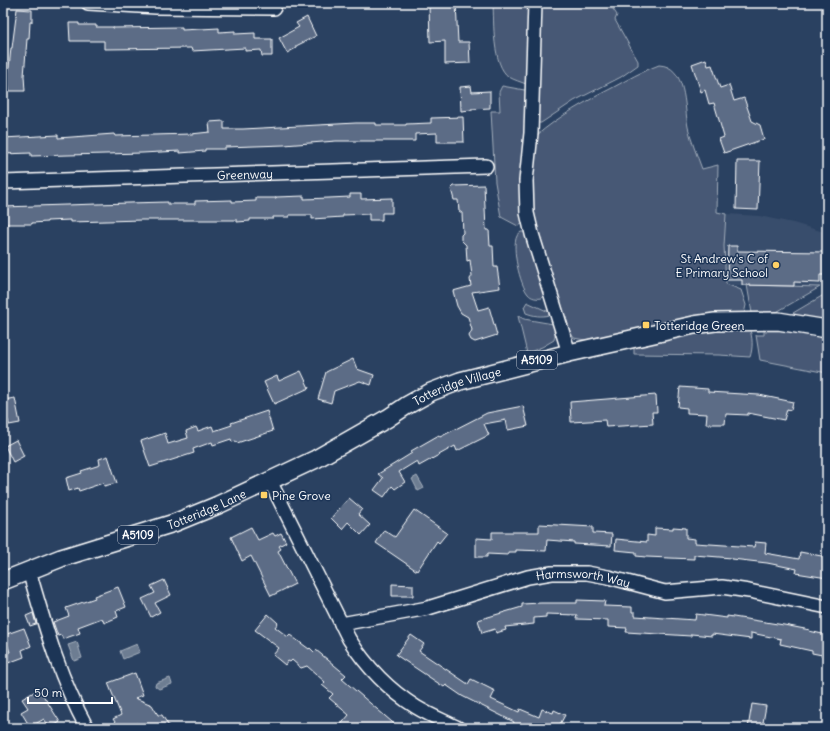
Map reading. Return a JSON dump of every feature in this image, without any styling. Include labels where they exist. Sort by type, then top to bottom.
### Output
[{"type":"main road","name":"Totteridge Village","points":[[270,481],[348,441],[431,392],[460,381],[669,329],[715,322],[778,321],[827,329]]},
{"type":"main road","name":"Totteridge Lane","points":[[3,581],[61,558],[174,523],[270,481]]},
{"type":"street","points":[[88,3],[274,8]]},
{"type":"street","points":[[535,3],[531,133],[526,181],[527,213],[532,234],[569,353]]},
{"type":"street","name":"Greenway","points":[[3,182],[486,166]]},
{"type":"street","points":[[270,481],[341,624],[362,658],[379,677],[416,706],[458,728]]},
{"type":"street","points":[[29,571],[52,652],[70,696],[87,728]]},
{"type":"street","name":"Harmsworth Way","points":[[341,624],[428,608],[528,577],[552,573],[586,573],[608,576],[665,592],[722,587],[827,607]]},
{"type":"shaded area","points":[[493,3],[532,3],[526,84],[509,77],[503,71],[499,63],[495,43]]},
{"type":"shaded area","points":[[539,3],[609,3],[617,15],[615,20],[638,61],[638,65],[621,77],[574,101],[541,123],[537,123]]},
{"type":"shaded area","name":"Totteridge Green","points":[[659,65],[668,67],[675,72],[679,80],[684,99],[689,132],[702,169],[718,165],[717,212],[726,214],[724,246],[726,284],[741,290],[746,305],[744,314],[707,315],[684,318],[666,324],[585,340],[574,338],[563,320],[534,217],[530,192],[536,136],[554,122],[582,104]]},
{"type":"shaded area","points":[[502,86],[530,91],[524,221],[518,226],[501,217],[495,182],[491,111],[500,111],[499,92]]},
{"type":"shaded area","name":"St Andrew's C of E Primary School","points":[[726,214],[759,216],[793,223],[827,233],[827,284],[820,287],[726,285],[724,246]]},
{"type":"shaded area","points":[[521,232],[525,232],[544,295],[542,298],[534,298],[529,295],[519,275],[515,241]]},
{"type":"shaded area","name":"Totteridge Green","points":[[747,285],[820,287],[773,314],[752,313]]},
{"type":"shaded area","points":[[827,293],[827,320],[791,317],[793,313]]},
{"type":"shaded area","points":[[527,302],[549,312],[549,315],[538,316],[526,313],[524,307]]},
{"type":"shaded area","points":[[518,316],[524,319],[553,324],[556,331],[554,340],[527,353]]},
{"type":"shaded area","name":"Totteridge Green","points":[[749,328],[752,342],[750,357],[634,354],[634,346],[705,330]]},
{"type":"shaded area","name":"Totteridge Green","points":[[764,329],[827,335],[827,373],[760,360],[756,335],[764,335]]},
{"type":"shaded area","points":[[417,476],[424,488],[418,491],[412,479]]},
{"type":"shaded area","points":[[77,642],[82,658],[74,661],[68,645]]},
{"type":"shaded area","points":[[137,644],[140,652],[123,659],[120,651]]},
{"type":"shaded area","points":[[170,678],[172,684],[159,689],[155,686],[156,683]]},
{"type":"building","points":[[456,3],[458,42],[469,42],[470,63],[445,64],[445,41],[430,42],[429,4]]},
{"type":"building","points":[[17,9],[32,10],[32,22],[30,22],[29,39],[27,39],[24,76],[25,91],[9,91],[8,77]]},
{"type":"building","points":[[307,17],[316,36],[296,46],[296,48],[287,53],[279,38],[299,27],[296,23]]},
{"type":"building","points":[[69,23],[113,28],[182,27],[182,30],[219,28],[219,32],[235,31],[235,34],[255,33],[255,39],[272,39],[272,56],[262,56],[261,50],[245,51],[245,48],[192,51],[191,48],[104,49],[104,41],[70,41]]},
{"type":"building","points":[[706,59],[708,66],[712,65],[720,88],[729,85],[734,101],[744,98],[752,121],[760,125],[764,139],[724,153],[719,139],[724,137],[714,103],[709,104],[705,90],[701,92],[692,64]]},
{"type":"building","points":[[471,86],[472,92],[490,91],[490,108],[461,111],[460,87]]},
{"type":"building","points":[[463,117],[464,142],[437,142],[437,133],[415,134],[415,141],[336,141],[225,147],[225,149],[205,149],[205,151],[180,153],[180,151],[31,156],[31,153],[3,154],[3,138],[58,135],[58,138],[114,134],[115,136],[191,134],[210,132],[209,122],[224,121],[224,129],[243,129],[356,123],[406,125],[431,123],[431,118]]},
{"type":"building","points":[[737,161],[760,161],[758,210],[736,209]]},
{"type":"building","points":[[484,185],[486,230],[489,230],[490,246],[493,246],[494,267],[497,267],[500,288],[472,292],[478,310],[489,307],[497,335],[475,342],[471,340],[469,336],[472,330],[468,317],[461,313],[457,306],[453,291],[471,286],[470,279],[472,276],[470,260],[467,261],[466,245],[461,240],[461,235],[463,233],[462,213],[459,211],[458,200],[454,200],[451,189],[454,186]]},
{"type":"building","points":[[350,194],[361,194],[361,199],[392,198],[392,213],[382,213],[382,220],[369,220],[369,214],[343,215],[343,217],[312,219],[312,215],[289,215],[289,217],[250,219],[250,221],[237,222],[237,220],[142,220],[70,222],[70,220],[47,221],[32,224],[3,224],[3,207],[168,202],[168,204],[195,204],[195,201],[256,201],[256,198],[276,197],[304,196],[304,199],[350,197]]},
{"type":"building","points":[[728,246],[737,246],[737,251],[827,252],[827,275],[820,275],[820,283],[794,282],[794,286],[742,285],[742,280],[727,280]]},
{"type":"building","points":[[353,359],[357,369],[374,375],[371,385],[360,381],[334,391],[331,403],[318,399],[326,372]]},
{"type":"building","points":[[301,371],[309,388],[274,404],[264,382],[277,376],[279,381]]},
{"type":"building","points":[[680,387],[708,389],[708,392],[759,395],[793,402],[791,410],[787,409],[784,420],[748,413],[748,415],[726,414],[725,424],[706,424],[707,414],[687,413],[687,408],[678,407]]},
{"type":"building","points":[[656,395],[657,412],[652,412],[653,424],[606,427],[605,420],[571,422],[570,402]]},
{"type":"building","points":[[15,398],[20,423],[9,425],[8,420],[3,421],[3,400]]},
{"type":"building","points":[[523,406],[528,426],[508,430],[506,420],[484,424],[489,435],[457,451],[455,446],[419,466],[417,461],[399,472],[405,482],[395,489],[392,486],[384,497],[374,490],[383,478],[378,474],[412,453],[411,451],[439,435],[440,437],[487,413]]},
{"type":"building","points":[[267,411],[273,431],[237,443],[236,441],[232,442],[231,439],[213,445],[212,442],[193,449],[194,453],[150,467],[141,441],[165,433],[168,444],[188,438],[186,431],[196,427],[198,431],[212,426],[214,431],[232,425],[231,423]]},
{"type":"building","points":[[16,440],[24,456],[13,462],[5,446]]},
{"type":"building","points":[[108,456],[117,483],[104,486],[103,483],[79,491],[78,488],[69,491],[66,478],[100,465],[99,459]]},
{"type":"building","points":[[349,498],[362,509],[358,514],[370,525],[361,535],[348,522],[342,529],[331,518]]},
{"type":"building","points":[[414,510],[447,533],[439,543],[437,541],[417,571],[376,543],[384,530],[395,537]]},
{"type":"building","points":[[539,524],[593,527],[593,533],[612,534],[611,546],[574,544],[574,542],[547,540],[546,551],[516,550],[516,552],[508,552],[508,555],[487,554],[487,557],[476,557],[476,538],[492,539],[492,532],[539,532]]},
{"type":"building","points":[[251,527],[258,540],[273,533],[275,536],[281,533],[286,542],[279,546],[281,549],[278,551],[295,584],[271,596],[251,556],[242,561],[231,537]]},
{"type":"building","points":[[673,527],[686,528],[686,538],[695,539],[695,543],[754,547],[755,542],[766,543],[765,553],[799,559],[800,552],[827,557],[827,578],[796,573],[797,569],[732,558],[694,555],[694,559],[646,557],[636,556],[636,552],[615,550],[616,539],[647,542],[647,535],[655,536],[655,528],[673,529]]},
{"type":"building","points":[[164,580],[171,595],[155,603],[160,612],[151,617],[142,599],[155,593],[151,586]]},
{"type":"building","points":[[392,584],[413,585],[413,596],[392,596]]},
{"type":"building","points":[[118,587],[126,607],[116,611],[118,617],[104,623],[102,618],[78,627],[80,633],[63,639],[61,635],[58,636],[53,622],[69,616],[66,608],[95,598],[94,596]]},
{"type":"building","points":[[577,600],[605,601],[604,606],[632,607],[632,612],[635,612],[635,616],[695,620],[696,614],[727,618],[727,616],[810,630],[809,631],[827,635],[827,656],[780,644],[781,639],[751,633],[751,639],[712,634],[712,636],[691,634],[691,636],[626,632],[627,628],[608,627],[608,620],[576,619],[577,615],[546,614],[546,617],[534,618],[534,624],[505,627],[506,630],[496,633],[495,629],[482,633],[478,620],[522,607],[522,604],[577,603]]},
{"type":"building","points":[[33,613],[36,624],[30,626],[26,616]]},
{"type":"building","points":[[268,614],[278,623],[275,627],[288,637],[290,635],[314,652],[316,650],[346,675],[342,679],[399,728],[338,728],[349,715],[329,698],[333,694],[322,685],[325,682],[307,666],[301,668],[292,660],[290,662],[288,661],[285,665],[273,655],[279,648],[255,630]]},
{"type":"building","points":[[24,628],[31,646],[22,650],[24,657],[8,663],[5,653],[10,652],[4,635]]},
{"type":"building","points":[[411,635],[424,644],[419,651],[468,684],[471,679],[495,691],[491,699],[519,712],[520,709],[539,717],[542,709],[553,713],[554,710],[565,715],[558,728],[518,728],[513,726],[514,722],[462,696],[446,685],[444,687],[396,655]]},
{"type":"building","points":[[135,673],[143,695],[135,698],[152,705],[158,715],[162,715],[170,728],[140,728],[137,723],[129,728],[119,728],[113,719],[121,715],[108,683]]},
{"type":"building","points":[[39,689],[60,722],[50,728],[44,719],[30,727],[21,712],[28,708],[22,699]]},
{"type":"building","points":[[752,704],[766,706],[762,728],[748,728]]},
{"type":"place","name":"St Andrew's C of E Primary School","points":[[776,265]]},
{"type":"place","name":"Totteridge Green","points":[[646,325]]},
{"type":"place","name":"Pine Grove","points":[[264,495]]}]
